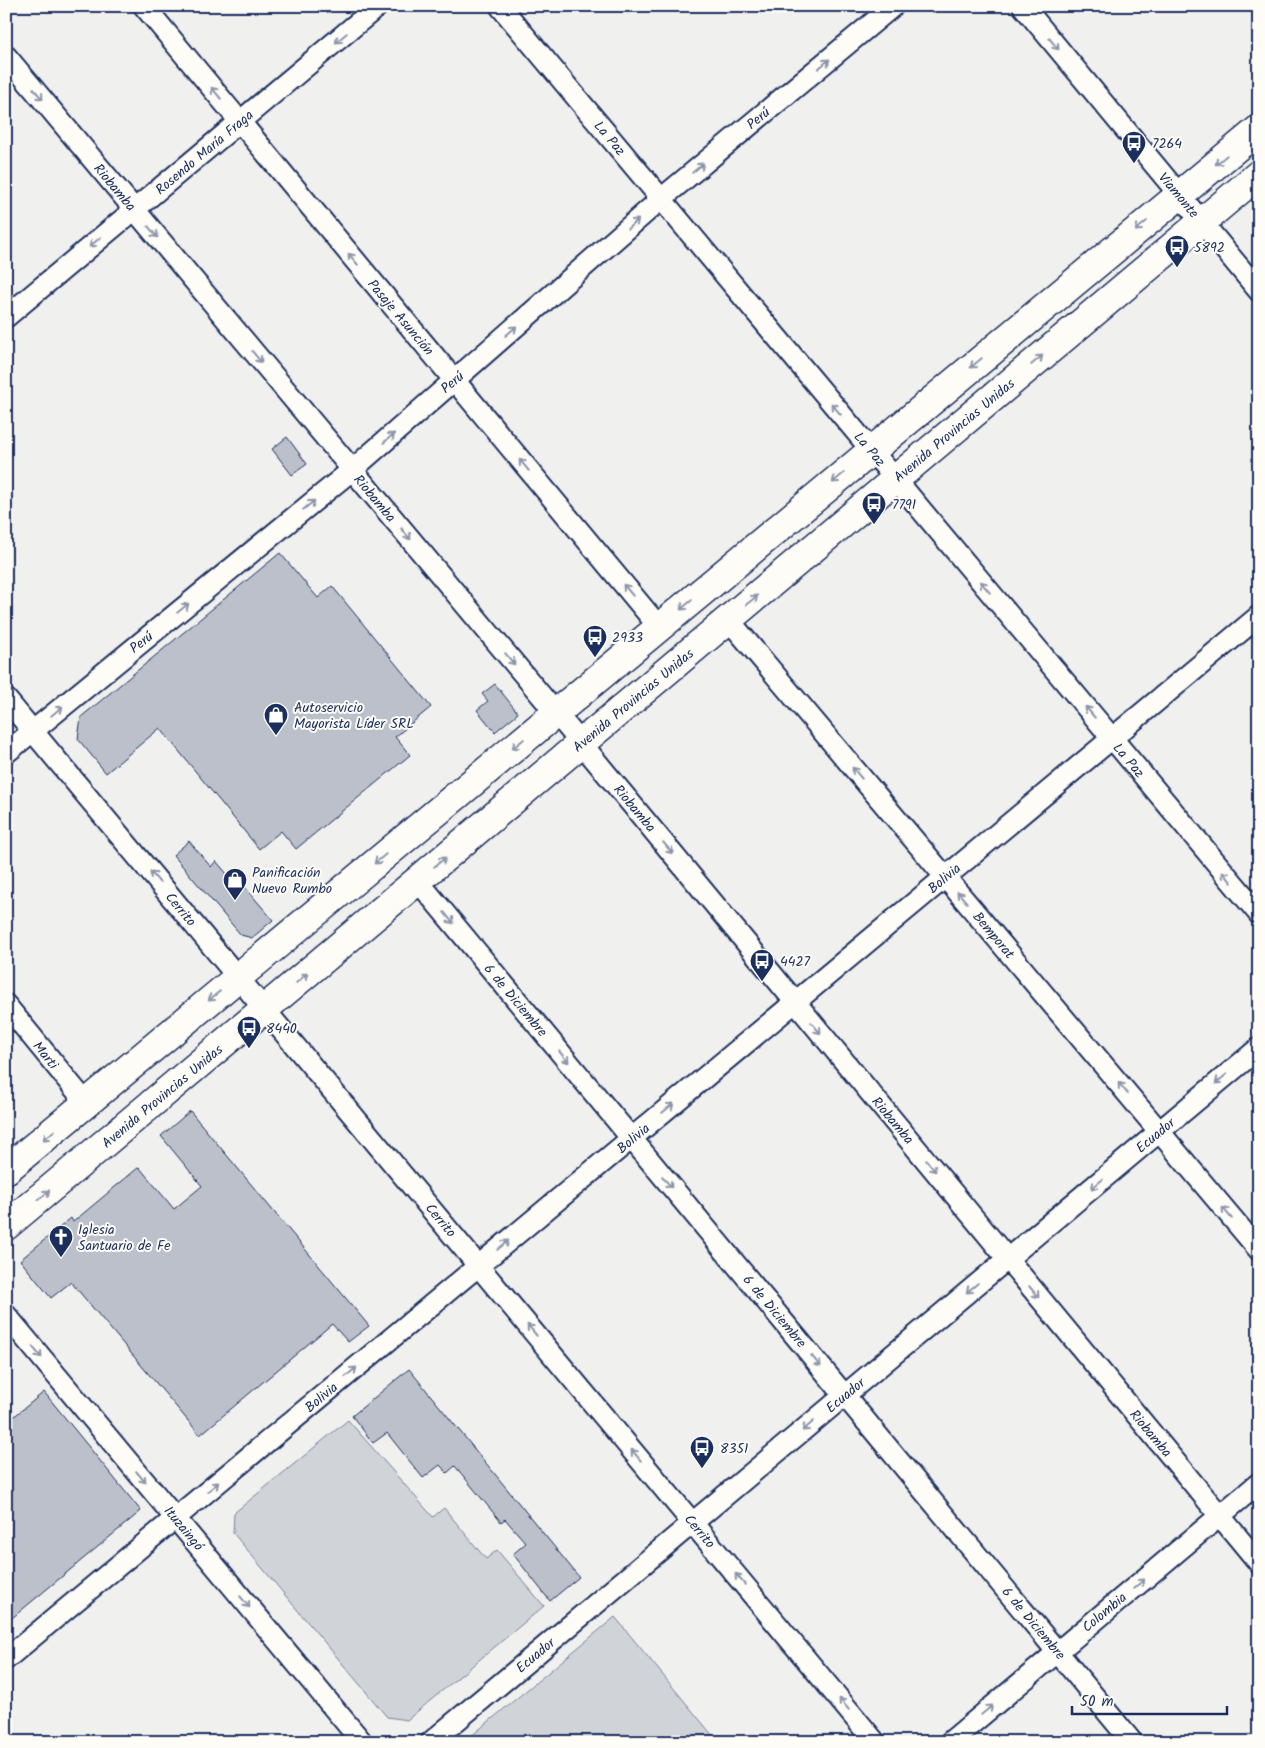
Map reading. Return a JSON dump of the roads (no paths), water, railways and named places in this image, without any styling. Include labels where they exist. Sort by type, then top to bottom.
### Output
[{"type":"main road","points":[[6,1170],[1259,129]]},
{"type":"main road","name":"Avenida Provincias Unidas","points":[[6,1226],[1259,174]]},
{"type":"street","name":"Pasaje Asunción","points":[[144,6],[659,627]]},
{"type":"street","name":"Rosendo María Fraga","points":[[6,317],[378,6]]},
{"type":"street","name":"La Paz","points":[[500,6],[1259,914]]},
{"type":"street","name":"Perú","points":[[6,753],[352,470],[661,199],[893,6]]},
{"type":"street","name":"Viamonte","points":[[1023,6],[1259,291]]},
{"type":"street","name":"Riobamba","points":[[6,56],[582,743],[1259,1564]]},
{"type":"street","name":"Bolivia","points":[[6,1659],[1259,616]]},
{"type":"street","name":"Bemporat","points":[[729,620],[1259,1250]]},
{"type":"street","name":"Cerrito","points":[[6,698],[875,1742]]},
{"type":"street","name":"6 de Diciembre","points":[[418,881],[1132,1742]]},
{"type":"street","name":"Marti","points":[[6,1006],[87,1104]]},
{"type":"street","name":"Ecuador","points":[[431,1742],[1259,1048]]},
{"type":"street","name":"Ituzaingó","points":[[6,1315],[362,1742]]},
{"type":"street","name":"Colombia","points":[[950,1742],[1259,1483]]},
{"type":"place","name":"7264","points":[[1134,164]]},
{"type":"place","name":"5892","points":[[1177,268]]},
{"type":"place","name":"7791","points":[[874,525]]},
{"type":"place","name":"2933","points":[[595,658]]},
{"type":"place","name":"Autoservicio Mayorista Líder SRL","points":[[276,736]]},
{"type":"place","name":"Panificación Nuevo Rumbo","points":[[235,901]]},
{"type":"place","name":"4427","points":[[762,982]]},
{"type":"place","name":"8440","points":[[249,1049]]},
{"type":"place","name":"Iglesia Santuario de Fe","points":[[61,1258]]},
{"type":"place","name":"8351","points":[[702,1469]]}]
